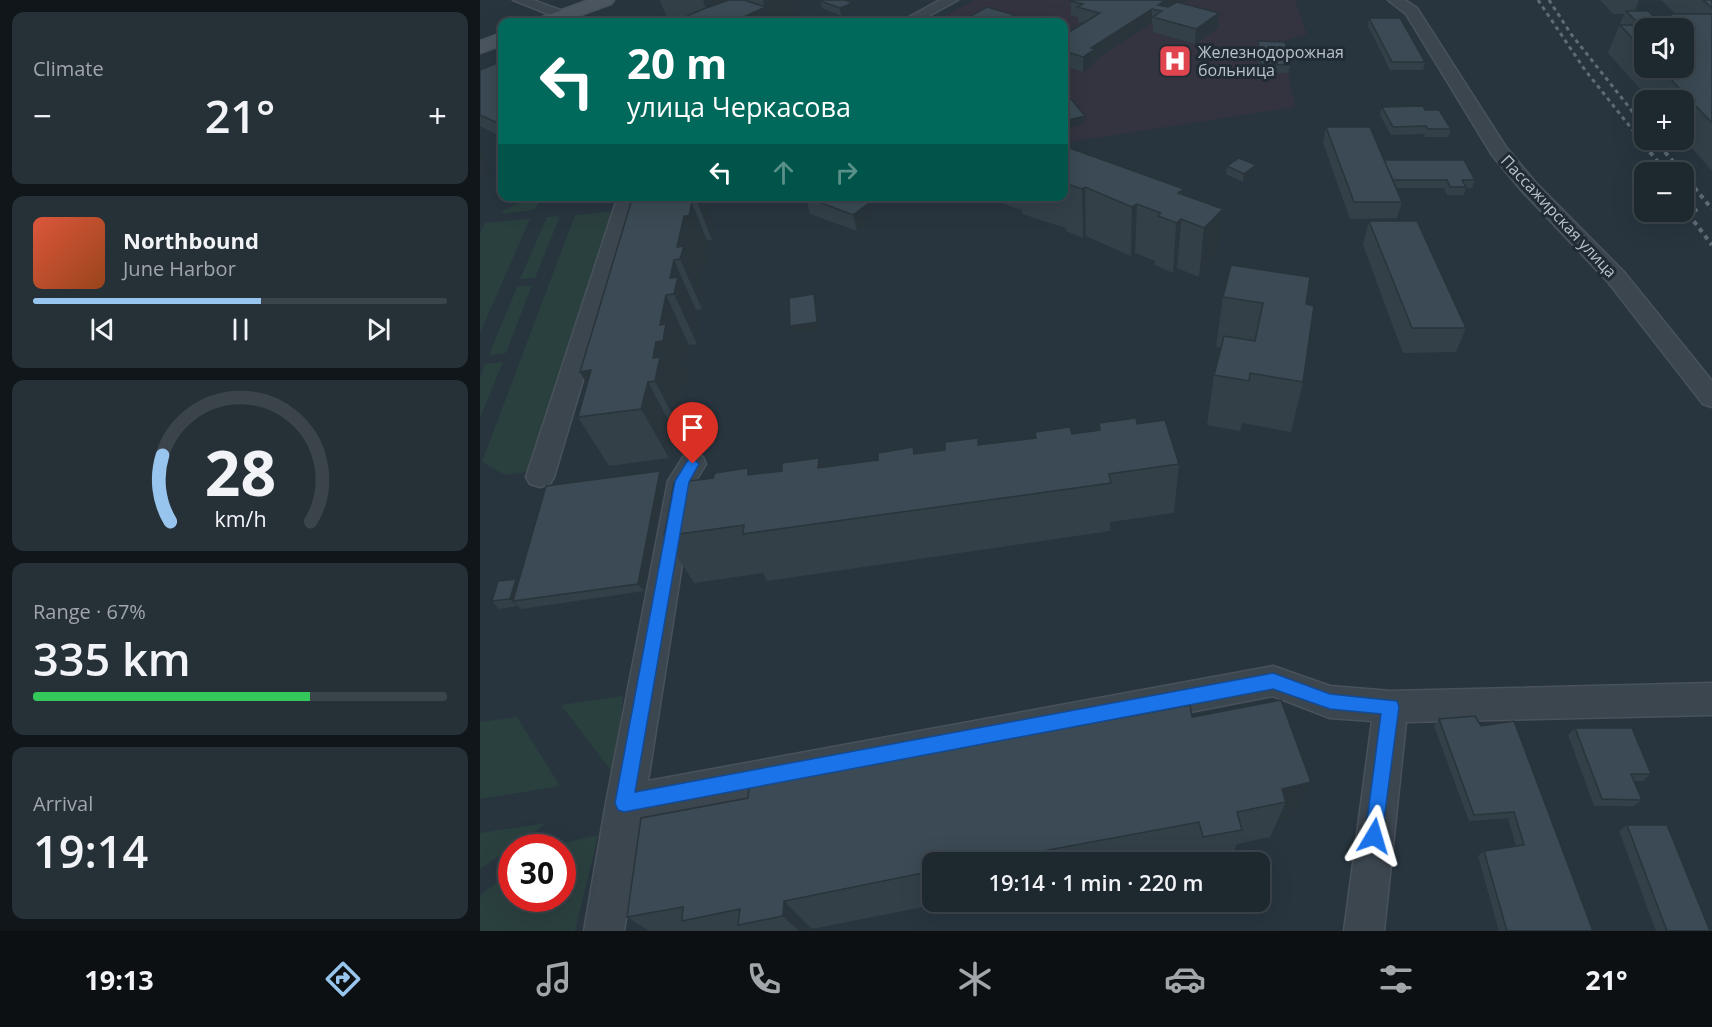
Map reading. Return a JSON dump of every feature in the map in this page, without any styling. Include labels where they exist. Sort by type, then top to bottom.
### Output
[{"type":"main road","points":[[557,18],[605,0]]},
{"type":"main road","points":[[480,47],[498,40]]},
{"type":"street","points":[[520,0],[552,18]]},
{"type":"street","points":[[915,18],[951,0]]},
{"type":"street","name":"Пассажирская улица","points":[[1395,0],[1412,10],[1462,95],[1499,151],[1529,187],[1616,277],[1712,398]]},
{"type":"street","points":[[540,477],[626,201]]},
{"type":"street","points":[[604,931],[624,803],[682,481],[693,464]]},
{"type":"street","points":[[624,803],[1273,681],[1330,702],[1391,707],[1712,699]]},
{"type":"street","points":[[1364,931],[1391,707]]},
{"type":"shaded area","name":"Железнодорожная больница","points":[[975,0],[1295,0],[1307,34],[1282,42],[1295,107],[1068,142],[1068,18],[940,18]]},
{"type":"green space","points":[[523,201],[539,201],[535,210],[502,214],[504,210]]},
{"type":"green space","points":[[617,211],[533,471],[505,475],[482,462],[575,215]]},
{"type":"green space","points":[[560,216],[535,278],[520,279],[547,217]]},
{"type":"green space","points":[[530,219],[480,333],[480,233],[485,223]]},
{"type":"green space","points":[[532,285],[506,353],[489,355],[517,287]]},
{"type":"green space","points":[[503,362],[480,418],[480,377],[485,364]]},
{"type":"green space","points":[[623,696],[615,776],[561,705]]},
{"type":"green space","points":[[517,717],[560,786],[480,799],[480,722]]},
{"type":"green space","points":[[547,823],[531,834],[498,834],[498,857],[480,869],[480,833]]},
{"type":"green space","points":[[598,835],[575,931],[480,931],[480,895],[498,882],[498,912],[576,912],[576,840]]},
{"type":"building","points":[[729,0],[744,0],[766,7],[741,18],[687,16]]},
{"type":"building","points":[[845,0],[853,3],[840,8],[820,1]]},
{"type":"building","points":[[1166,0],[1158,5],[1168,7],[1177,2],[1219,13],[1196,29],[1153,17],[1162,11],[1152,9],[1091,48],[1095,49],[1083,57],[1068,52],[1068,33],[1100,13],[1077,7],[1083,4],[1071,1]]},
{"type":"building","points":[[1703,0],[1712,0],[1712,8]]},
{"type":"building","points":[[987,7],[1015,15],[1010,17],[1014,18],[969,17]]},
{"type":"building","points":[[1626,11],[1648,11],[1655,18],[1634,18]]},
{"type":"building","points":[[1669,14],[1712,14],[1712,123],[1694,104],[1694,90],[1681,90],[1669,78],[1694,78],[1694,18],[1673,18]]},
{"type":"building","points":[[1369,18],[1400,18],[1425,62],[1392,62]]},
{"type":"building","points":[[1620,25],[1634,25],[1634,40]]},
{"type":"building","points":[[1258,41],[1285,42],[1290,65],[1261,64]]},
{"type":"building","points":[[498,63],[498,123],[480,115],[480,70]]},
{"type":"building","points":[[1071,99],[1085,116],[1068,120],[1068,100]]},
{"type":"building","points":[[1423,106],[1425,110],[1439,110],[1451,129],[1428,129],[1426,126],[1393,127],[1382,107]]},
{"type":"building","points":[[1326,127],[1370,127],[1402,202],[1354,202]]},
{"type":"building","points":[[1068,147],[1184,189],[1178,193],[1223,209],[1204,228],[1181,219],[1177,223],[1158,216],[1161,213],[1137,204],[1132,207],[1085,187],[1082,189],[1068,184]]},
{"type":"building","points":[[1239,158],[1256,165],[1244,174],[1227,166]]},
{"type":"building","points":[[1384,160],[1464,160],[1475,180],[1462,180],[1466,187],[1450,187],[1447,180],[1393,180]]},
{"type":"building","points":[[631,201],[692,201],[689,216],[684,216],[677,247],[684,246],[680,259],[674,260],[670,278],[678,277],[674,294],[666,295],[660,325],[666,324],[663,341],[656,342],[653,358],[660,357],[655,381],[648,382],[641,409],[578,417],[591,370],[580,372]]},
{"type":"building","points":[[816,201],[869,203],[853,215]]},
{"type":"building","points":[[1369,221],[1417,221],[1466,328],[1412,328]]},
{"type":"building","points":[[1231,265],[1310,277],[1306,304],[1314,306],[1303,382],[1250,373],[1249,381],[1214,375],[1224,336],[1255,341],[1263,303],[1223,297]]},
{"type":"building","points":[[814,294],[817,322],[790,326],[789,298]]},
{"type":"building","points":[[1136,418],[1137,424],[1165,420],[1179,464],[1109,474],[1111,483],[743,534],[744,525],[664,536],[674,483],[713,478],[715,473],[748,468],[748,475],[782,471],[782,463],[819,458],[818,468],[878,460],[878,453],[913,447],[914,454],[945,450],[945,442],[978,438],[978,445],[1036,438],[1035,432],[1070,427],[1072,434],[1100,430],[1099,423]]},
{"type":"building","points":[[660,471],[638,584],[513,601],[546,486]]},
{"type":"building","points":[[516,579],[510,599],[492,601],[498,581]]},
{"type":"building","points":[[1281,700],[1311,782],[1282,789],[1286,802],[1237,812],[1242,830],[1203,837],[1199,822],[1037,852],[922,852],[922,873],[784,901],[783,916],[738,925],[740,909],[682,921],[683,907],[627,917],[641,818],[748,798],[749,787],[1190,705],[1192,717]]},
{"type":"building","points":[[1475,716],[1481,726],[1514,721],[1593,931],[1507,931],[1484,851],[1524,845],[1514,812],[1474,815],[1439,719]]},
{"type":"building","points":[[1575,728],[1632,728],[1651,774],[1631,774],[1642,800],[1602,799]]},
{"type":"building","points":[[1627,825],[1667,825],[1710,931],[1667,931]]},
{"type":"railway","points":[[1538,0],[1585,70],[1651,153]]},
{"type":"railway","points":[[1549,0],[1571,34],[1634,113]]},
{"type":"railway","points":[[1650,152],[1658,162]]},
{"type":"railway","points":[[1665,152],[1674,162]]},
{"type":"railway","points":[[1694,187],[1712,209]]},
{"type":"railway","points":[[1694,208],[1697,212]]},
{"type":"railway","points":[[1694,221],[1712,245]]},
{"type":"place","name":"Железнодорожная больница","points":[[1175,61]]},
{"type":"route","points":[[693,464],[682,481],[624,803],[1273,681],[1330,702],[1391,707],[1374,836]]}]
